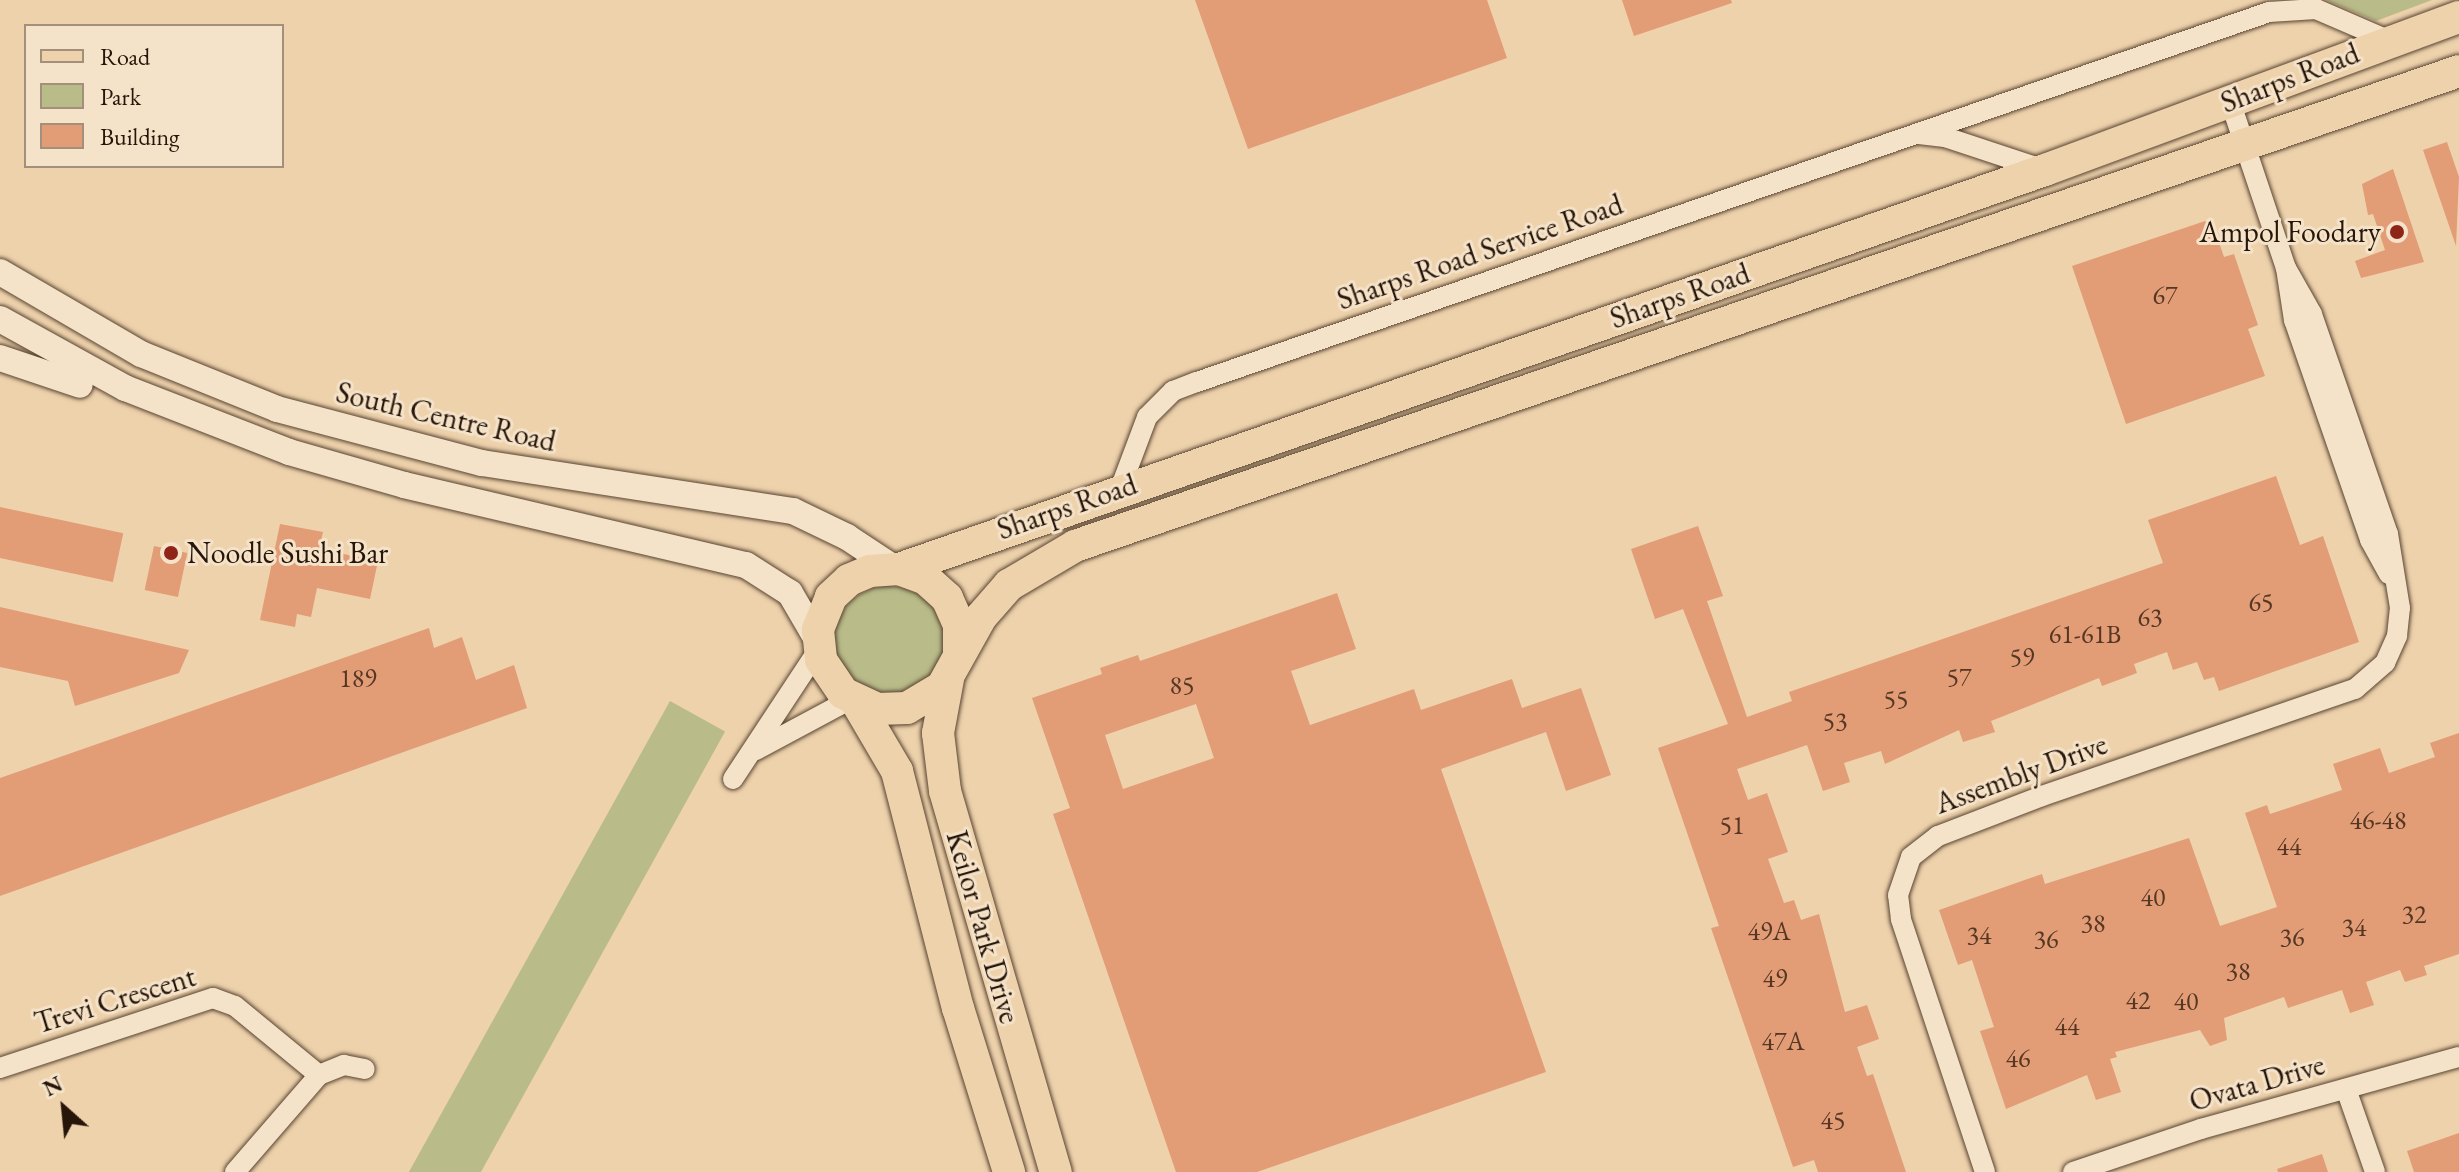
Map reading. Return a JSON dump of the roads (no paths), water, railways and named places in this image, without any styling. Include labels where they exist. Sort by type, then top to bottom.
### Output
[{"type":"main road","points":[[2404,36],[2459,2]]},
{"type":"main road","name":"Sharps Road","points":[[896,568],[2045,170],[2459,17]]},
{"type":"main road","name":"Sharps Road","points":[[953,666],[1009,585],[1075,546],[2459,71]]},
{"type":"main road","points":[[896,568],[926,579],[947,598],[959,625],[953,666],[926,700],[907,708],[877,709],[854,701],[829,678],[818,646],[825,607],[840,588],[859,575],[896,568]]},
{"type":"main road","name":"Keilor Park Drive","points":[[953,666],[938,733],[945,791],[1056,1172]]},
{"type":"main road","name":"Keilor Park Drive","points":[[854,701],[897,771],[958,1008],[1009,1172]]},
{"type":"street","name":"Sharps Road Service Road","points":[[1120,489],[1147,417],[1173,391],[2269,12],[2316,9],[2404,36]]},
{"type":"street","name":"Assembly Drive","points":[[1985,1172],[1901,919],[1898,895],[1911,857],[1938,836],[2003,810],[2355,689],[2377,673],[2391,652],[2399,623],[2388,534],[2312,314],[2286,268],[2230,101]]},
{"type":"street","name":"Sharps Road Service Road","points":[[1915,134],[1945,137],[2045,170]]},
{"type":"street","name":"South Centre Road","points":[[3,285],[141,354],[277,409],[482,463],[793,511],[821,522],[896,568]]},
{"type":"street","points":[[0,319],[80,366],[165,406],[389,481],[746,565],[790,593],[818,646],[784,696],[756,750],[733,779]]},
{"type":"street","points":[[0,358],[51,371],[95,392],[165,406]]},
{"type":"street","points":[[756,750],[854,701]]},
{"type":"street","name":"Trevi Crescent","points":[[0,1068],[213,998],[235,1006],[319,1075]]},
{"type":"street","name":"Ovata Drive","points":[[2073,1172],[2459,1057]]},
{"type":"street","points":[[235,1172],[319,1075],[344,1065],[365,1069]]},
{"type":"street","points":[[2346,1089],[2375,1172]]},
{"type":"place","name":"Ampol Foodary","points":[[2397,232]]},
{"type":"place","name":"Noodle Sushi Bar","points":[[171,553]]}]
